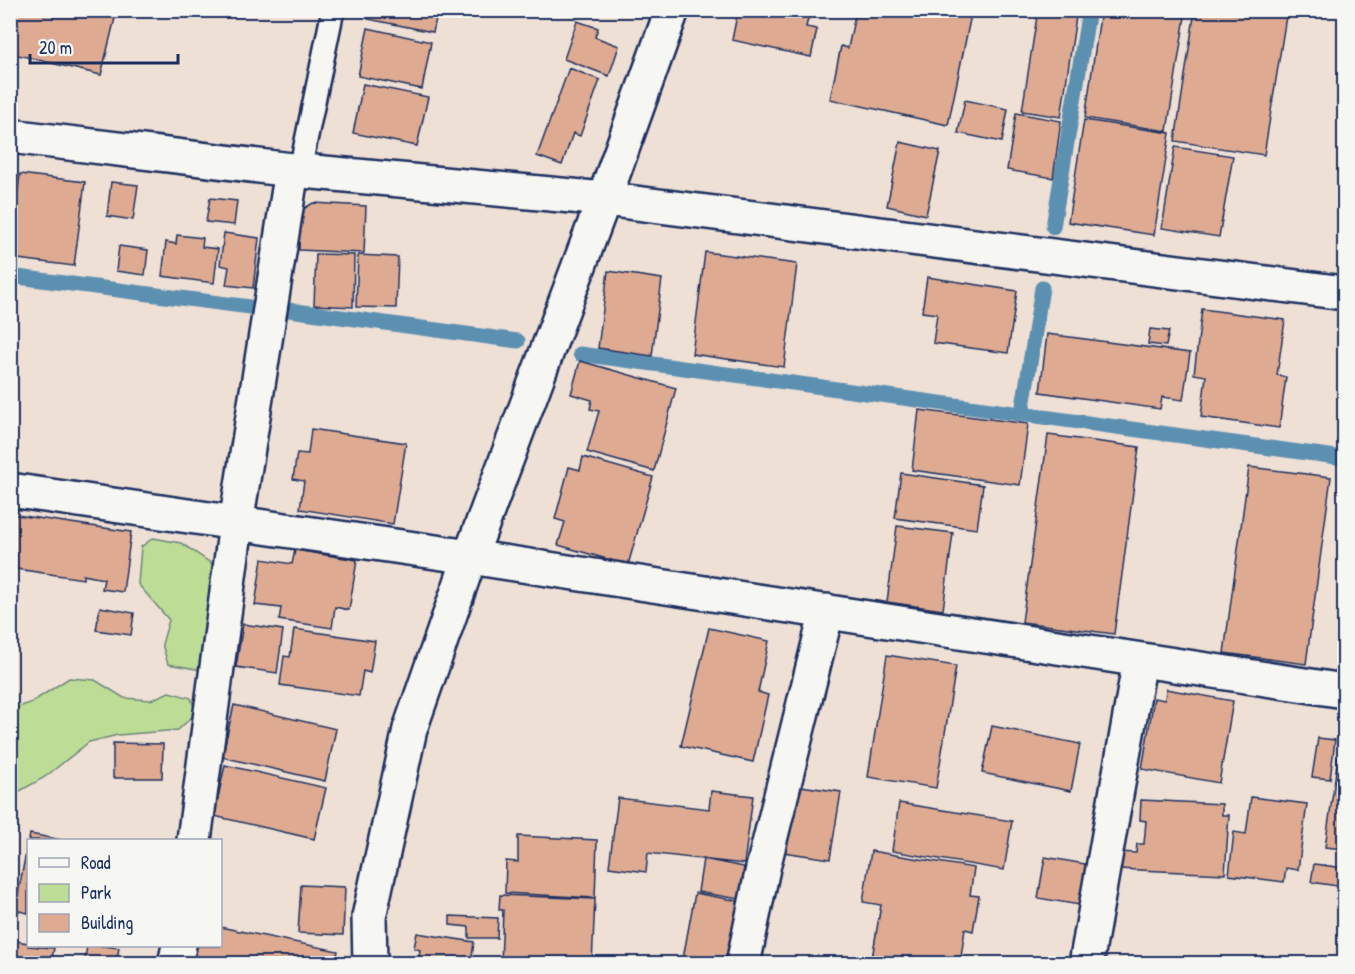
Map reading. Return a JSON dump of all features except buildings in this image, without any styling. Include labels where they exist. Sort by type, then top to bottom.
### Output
[{"type":"street","points":[[370,963],[369,917],[410,729],[470,557],[672,10]]},
{"type":"street","points":[[10,136],[296,170],[604,199],[1344,293]]},
{"type":"street","points":[[194,839],[236,524],[296,170]]},
{"type":"street","points":[[10,490],[470,557],[1344,691]]},
{"type":"street","points":[[743,963],[763,868],[827,611]]},
{"type":"street","points":[[1086,963],[1140,660]]},
{"type":"street","points":[[174,963],[178,947]]},
{"type":"lane","points":[[296,170],[333,10]]},
{"type":"green space","points":[[153,538],[181,543],[215,566],[208,671],[168,664],[162,644],[169,620],[138,584],[141,547]]},
{"type":"green space","points":[[69,678],[95,680],[124,698],[151,700],[169,692],[191,698],[196,713],[178,730],[118,735],[89,742],[45,777],[11,796],[11,710],[32,702]]},
{"type":"waterway","points":[[1053,227],[1089,10]]},
{"type":"waterway","points":[[10,276],[250,307]]},
{"type":"waterway","points":[[1022,413],[1042,288]]},
{"type":"waterway","points":[[289,310],[518,341]]},
{"type":"waterway","points":[[580,354],[1344,458]]}]
